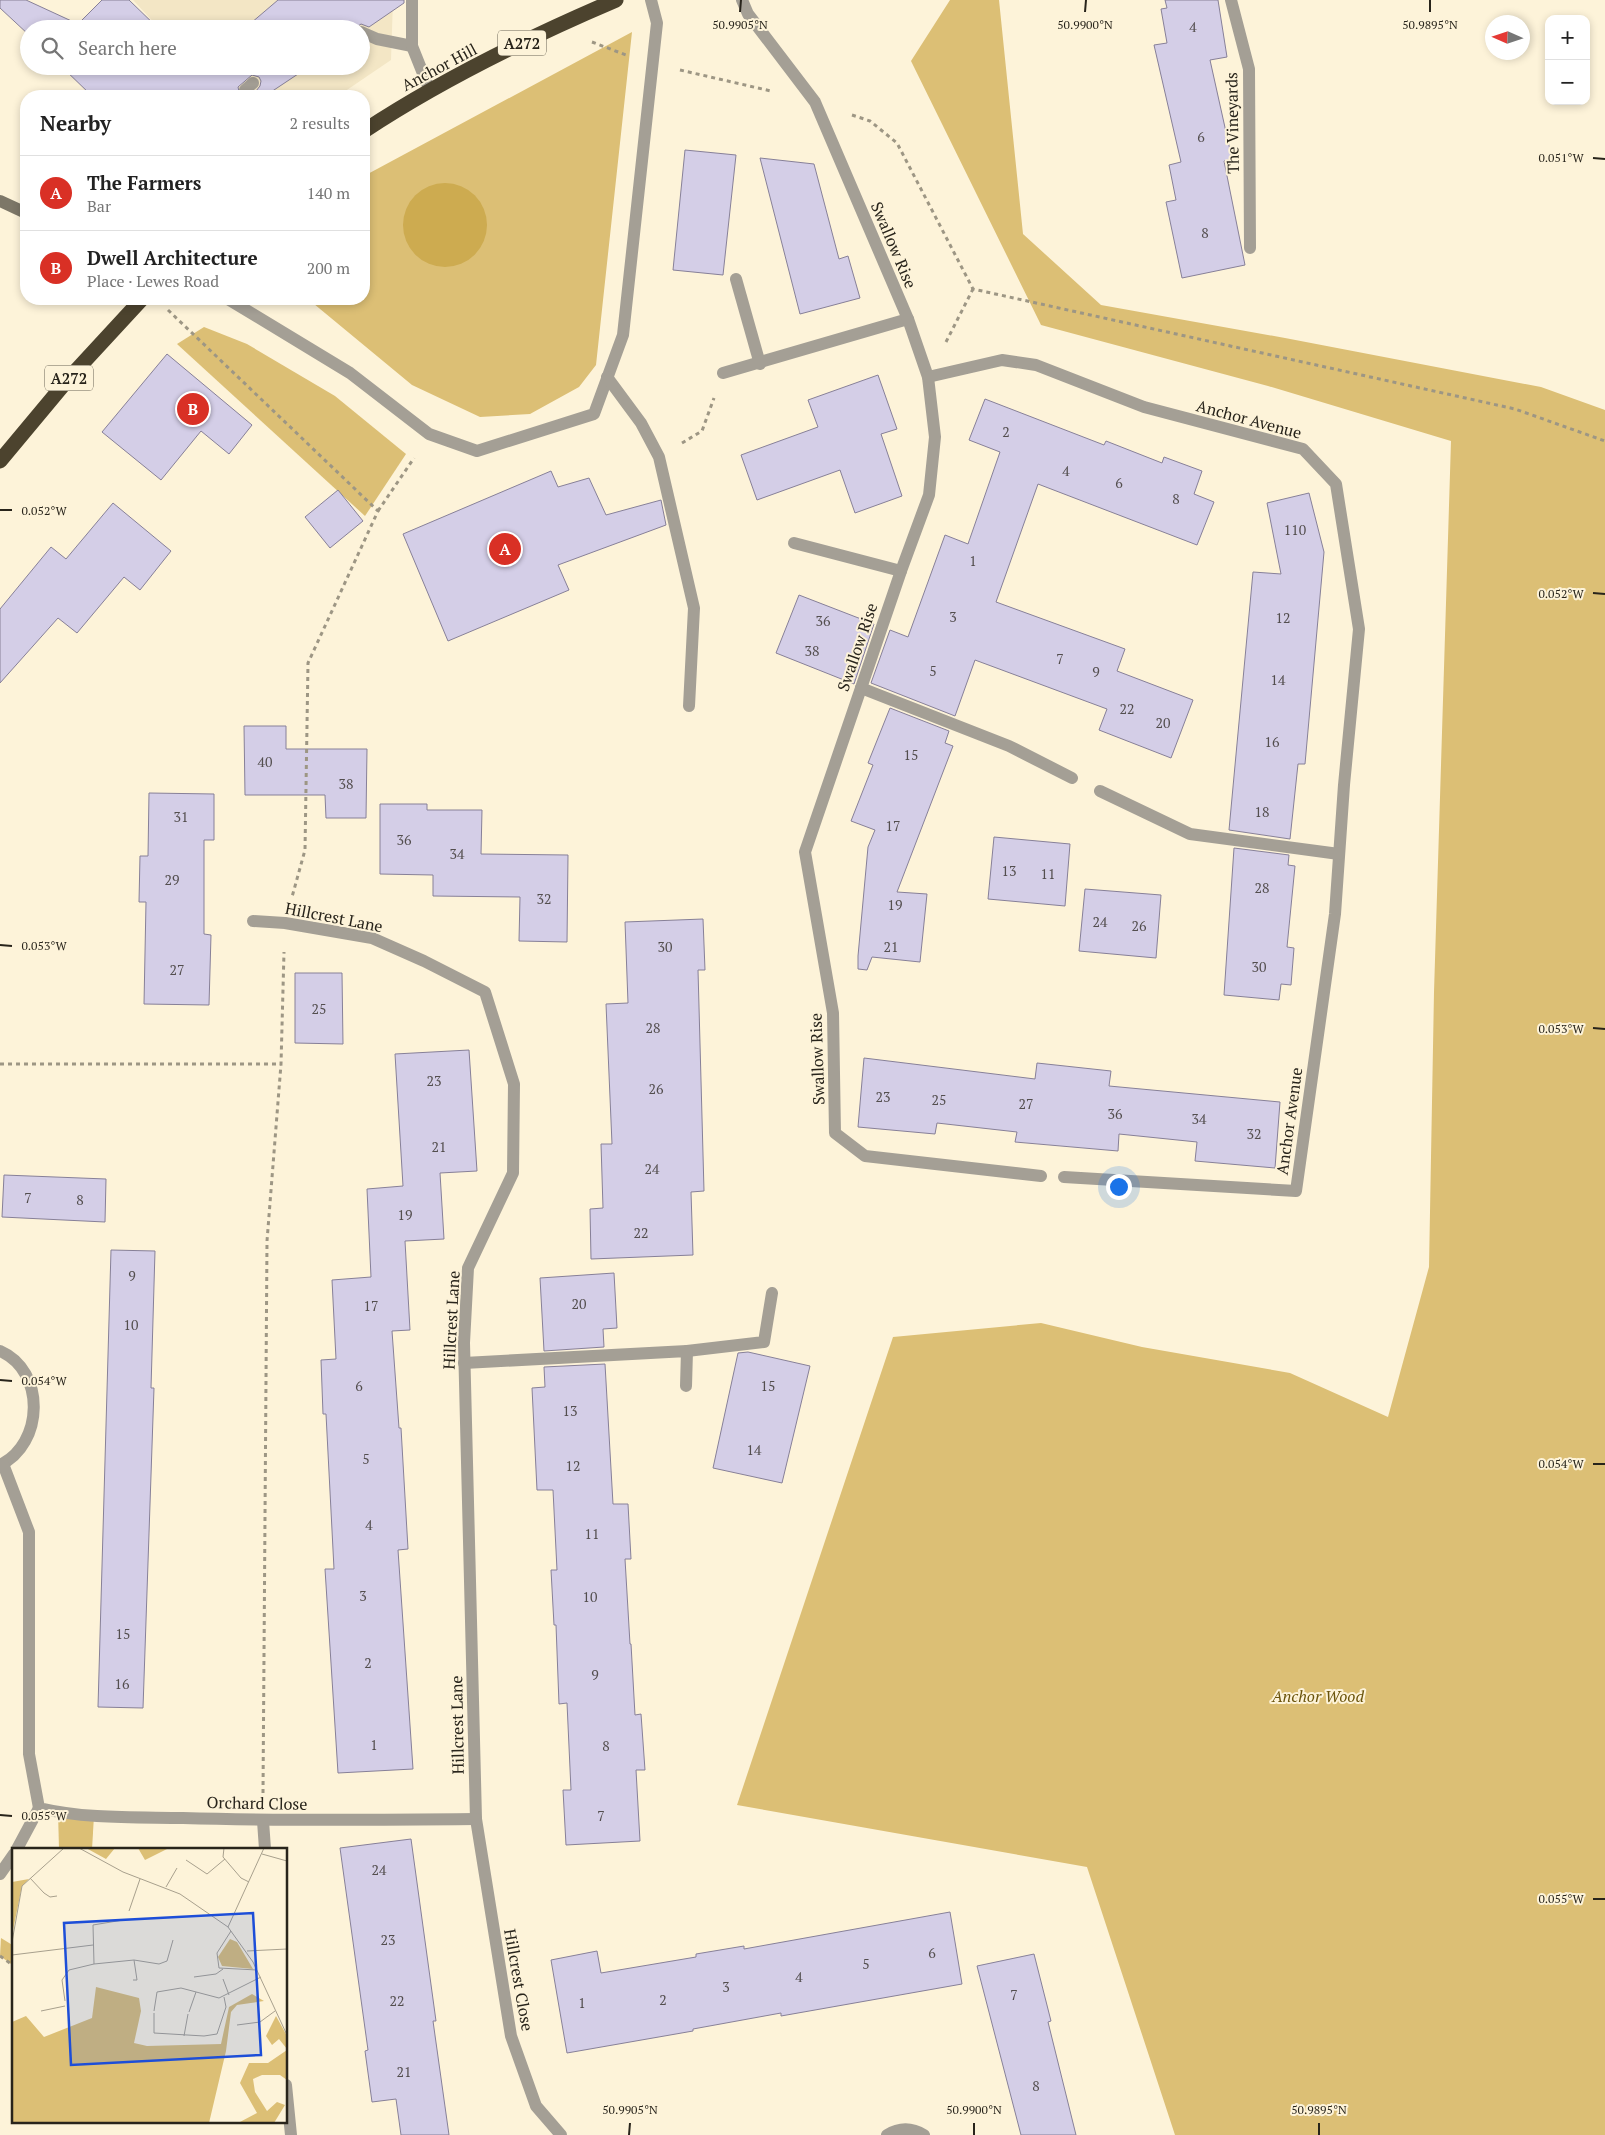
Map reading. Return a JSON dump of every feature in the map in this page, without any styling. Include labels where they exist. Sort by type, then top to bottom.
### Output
[{"type":"highway","name":"Anchor Hill","points":[[370,127],[430,90],[551,28],[616,0]]},
{"type":"highway","name":"A272","points":[[0,461],[70,377],[136,305]]},
{"type":"street","points":[[412,0],[412,46],[430,90]]},
{"type":"street","points":[[238,305],[350,373],[429,434],[477,451],[594,414],[623,335],[657,23],[651,0]]},
{"type":"street","name":"Swallow Rise","points":[[742,0],[748,14],[815,102],[908,319],[928,377],[934,437],[929,495],[804,852],[833,1013],[835,1133],[865,1156],[1041,1176]]},
{"type":"street","name":"The Vineyards","points":[[1231,0],[1249,70],[1250,248]]},
{"type":"street","points":[[370,36],[378,40],[412,46]]},
{"type":"street","points":[[245,90],[253,83]]},
{"type":"street","points":[[0,201],[20,210]]},
{"type":"street","points":[[736,279],[760,364]]},
{"type":"street","points":[[723,374],[908,319]]},
{"type":"street","name":"Anchor Avenue","points":[[928,377],[1002,360],[1036,365],[1144,407],[1303,449],[1336,484],[1359,629],[1335,914],[1296,1191],[1064,1177]]},
{"type":"street","points":[[607,377],[641,423],[659,457],[694,608],[689,706]]},
{"type":"street","points":[[794,543],[901,571]]},
{"type":"street","points":[[861,688],[1009,746],[1072,778]]},
{"type":"street","points":[[1100,792],[1190,834],[1339,854]]},
{"type":"street","name":"Hillcrest Lane","points":[[253,921],[285,923],[372,938],[424,961],[485,992],[514,1084],[513,1173],[468,1268],[464,1363],[476,1819]]},
{"type":"street","points":[[464,1363],[687,1351],[764,1342],[772,1293]]},
{"type":"street","points":[[0,1351],[6,1353],[22,1369],[32,1388],[35,1410],[30,1431],[20,1450],[1,1465],[29,1532],[29,1754],[39,1808],[18,1848]]},
{"type":"street","points":[[686,1386],[687,1351]]},
{"type":"street","name":"Orchard Close","points":[[39,1808],[94,1816],[263,1821],[476,1819]]},
{"type":"street","name":"Hillcrest Close","points":[[476,1819],[511,2036],[536,2106],[561,2135]]},
{"type":"street","points":[[263,1821],[265,1848]]},
{"type":"street","points":[[0,1874],[12,1857]]},
{"type":"street","points":[[288,2105],[291,2135]]},
{"type":"street","points":[[887,2135],[904,2128],[924,2135]]},
{"type":"path","points":[[551,28],[652,64],[815,102],[870,121],[898,143],[973,289]]},
{"type":"path","points":[[928,377],[973,289]]},
{"type":"path","points":[[973,289],[1515,409],[1605,441]]},
{"type":"path","points":[[164,306],[378,511]]},
{"type":"path","points":[[659,457],[702,431],[723,374]]},
{"type":"path","points":[[263,1821],[267,1241],[281,1064],[285,923],[305,850],[308,663],[378,511],[429,434]]},
{"type":"path","points":[[0,1064],[281,1064]]},
{"type":"path","points":[[0,1956],[12,1965]]},
{"type":"shaded area","points":[[133,0],[393,0],[391,60],[370,74],[370,20],[152,20]]},
{"type":"shaded area","points":[[205,75],[369,75],[347,90],[219,90]]},
{"type":"shaded area","points":[[445,183],[461,186],[475,195],[484,209],[487,225],[484,241],[475,255],[461,264],[445,267],[429,264],[415,255],[406,241],[403,225],[406,209],[415,195],[429,186]]},
{"type":"green space","name":"Anchor Wood","points":[[950,0],[999,0],[1023,234],[1101,305],[1541,387],[1605,410],[1605,2135],[1175,2135],[1087,1867],[737,1805],[893,1337],[1041,1323],[1142,1347],[1290,1373],[1388,1417],[1429,1267],[1434,992],[1451,441],[1268,386],[1041,325],[911,61]]},
{"type":"green space","points":[[632,32],[596,365],[579,387],[530,414],[480,417],[412,385],[315,305],[370,305],[370,173]]},
{"type":"green space","points":[[204,327],[247,344],[335,396],[406,454],[365,516],[177,344]]},
{"type":"green space","points":[[58,1812],[94,1816],[92,1848],[59,1848]]},
{"type":"green space","points":[[1,1938],[12,1945],[12,1965],[0,1956]]},
{"type":"building","points":[[0,0],[26,0],[69,20],[20,20],[20,27],[0,8]]},
{"type":"building","points":[[102,0],[129,0],[150,20],[82,20]]},
{"type":"building","points":[[278,0],[404,0],[404,3],[370,26],[370,20],[255,20]]},
{"type":"building","points":[[1165,0],[1218,0],[1227,57],[1210,60],[1232,159],[1224,161],[1245,265],[1182,278],[1166,202],[1176,200],[1169,165],[1181,162],[1154,45],[1167,43],[1161,9],[1167,8]]},
{"type":"building","points":[[70,75],[252,75],[238,87],[239,90],[86,90]]},
{"type":"building","points":[[252,75],[296,75],[274,90],[257,90],[261,81],[259,77]]},
{"type":"building","points":[[685,150],[736,155],[723,275],[673,270]]},
{"type":"building","points":[[760,158],[814,164],[839,259],[848,256],[860,298],[800,314]]},
{"type":"building","points":[[167,354],[252,425],[229,454],[201,431],[161,480],[102,432]]},
{"type":"building","points":[[878,375],[897,429],[881,434],[902,496],[855,513],[840,470],[757,500],[741,455],[818,427],[808,400]]},
{"type":"building","points":[[985,399],[1104,445],[1106,441],[1162,463],[1164,457],[1202,471],[1194,494],[1214,502],[1197,545],[1038,484],[996,602],[1125,649],[1117,671],[1193,700],[1171,758],[1099,730],[1107,709],[975,660],[955,716],[871,683],[890,630],[908,637],[945,535],[968,544],[1000,452],[969,440]]},
{"type":"building","points":[[551,471],[558,487],[589,478],[606,515],[661,500],[666,525],[558,565],[569,590],[448,641],[403,534]]},
{"type":"building","points":[[338,490],[363,521],[330,548],[305,517]]},
{"type":"building","points":[[1309,493],[1324,552],[1305,764],[1298,764],[1290,839],[1229,830],[1253,572],[1281,574],[1267,503]]},
{"type":"building","points":[[113,503],[171,551],[140,590],[124,577],[77,633],[58,618],[0,683],[0,609],[51,547],[66,559]]},
{"type":"building","points":[[799,595],[874,624],[854,684],[776,653]]},
{"type":"building","points":[[890,708],[949,731],[945,743],[953,746],[897,892],[927,894],[920,962],[872,957],[867,970],[858,969],[858,956],[868,847],[875,830],[851,821],[873,765],[868,763]]},
{"type":"building","points":[[244,726],[286,726],[286,749],[367,749],[366,818],[326,818],[325,795],[245,795]]},
{"type":"building","points":[[149,793],[214,794],[214,840],[204,840],[204,934],[211,935],[209,1005],[144,1004],[146,902],[139,902],[140,856],[148,856]]},
{"type":"building","points":[[380,804],[427,804],[427,810],[482,810],[481,854],[568,855],[567,942],[519,941],[520,897],[433,896],[433,875],[380,874]]},
{"type":"building","points":[[994,837],[1070,844],[1065,906],[988,899]]},
{"type":"building","points":[[1234,848],[1289,855],[1288,865],[1295,866],[1287,947],[1294,948],[1291,985],[1281,984],[1279,1000],[1224,995]]},
{"type":"building","points":[[1085,889],[1161,895],[1156,958],[1079,951]]},
{"type":"building","points":[[703,919],[705,970],[698,970],[704,1191],[691,1192],[693,1255],[591,1259],[590,1209],[603,1208],[601,1144],[612,1144],[606,1004],[628,1003],[625,922]]},
{"type":"building","points":[[295,973],[342,973],[343,1044],[295,1043]]},
{"type":"building","points":[[469,1050],[477,1171],[440,1173],[444,1239],[405,1241],[410,1330],[392,1331],[399,1428],[401,1428],[408,1549],[398,1550],[413,1769],[338,1773],[325,1569],[334,1569],[326,1414],[323,1414],[321,1360],[336,1359],[332,1280],[371,1277],[367,1189],[403,1186],[395,1054]]},
{"type":"building","points":[[864,1058],[1035,1079],[1037,1063],[1111,1071],[1109,1086],[1280,1102],[1275,1168],[1195,1161],[1197,1142],[1119,1134],[1118,1151],[1015,1142],[1017,1132],[937,1123],[935,1134],[858,1127]]},
{"type":"building","points":[[4,1175],[106,1179],[105,1222],[2,1217]]},
{"type":"building","points":[[111,1250],[155,1251],[151,1388],[154,1388],[143,1708],[98,1707]]},
{"type":"building","points":[[614,1273],[617,1328],[603,1329],[604,1347],[544,1351],[540,1278]]},
{"type":"building","points":[[748,1352],[810,1366],[782,1483],[713,1468],[738,1353]]},
{"type":"building","points":[[605,1364],[613,1504],[628,1504],[631,1559],[625,1559],[630,1644],[635,1715],[641,1714],[645,1770],[636,1770],[640,1841],[566,1845],[563,1790],[571,1790],[567,1703],[559,1704],[556,1625],[554,1625],[551,1570],[557,1570],[553,1490],[537,1490],[532,1388],[545,1387],[544,1367]]},
{"type":"building","points":[[411,1839],[436,2021],[433,2021],[449,2135],[401,2135],[396,2099],[372,2102],[365,2051],[368,2050],[340,1848]]},
{"type":"building","points":[[950,1912],[962,1984],[781,2016],[781,2013],[693,2029],[693,2031],[567,2053],[551,1960],[597,1951],[601,1973],[696,1957],[696,1954],[744,1946],[744,1949]]},
{"type":"building","points":[[1034,1954],[1051,2021],[1048,2022],[1076,2135],[1021,2135],[977,1966]]},
{"type":"place","name":"Dwell Architecture","points":[[193,409]]},
{"type":"place","name":"The Farmers","points":[[505,549]]}]
